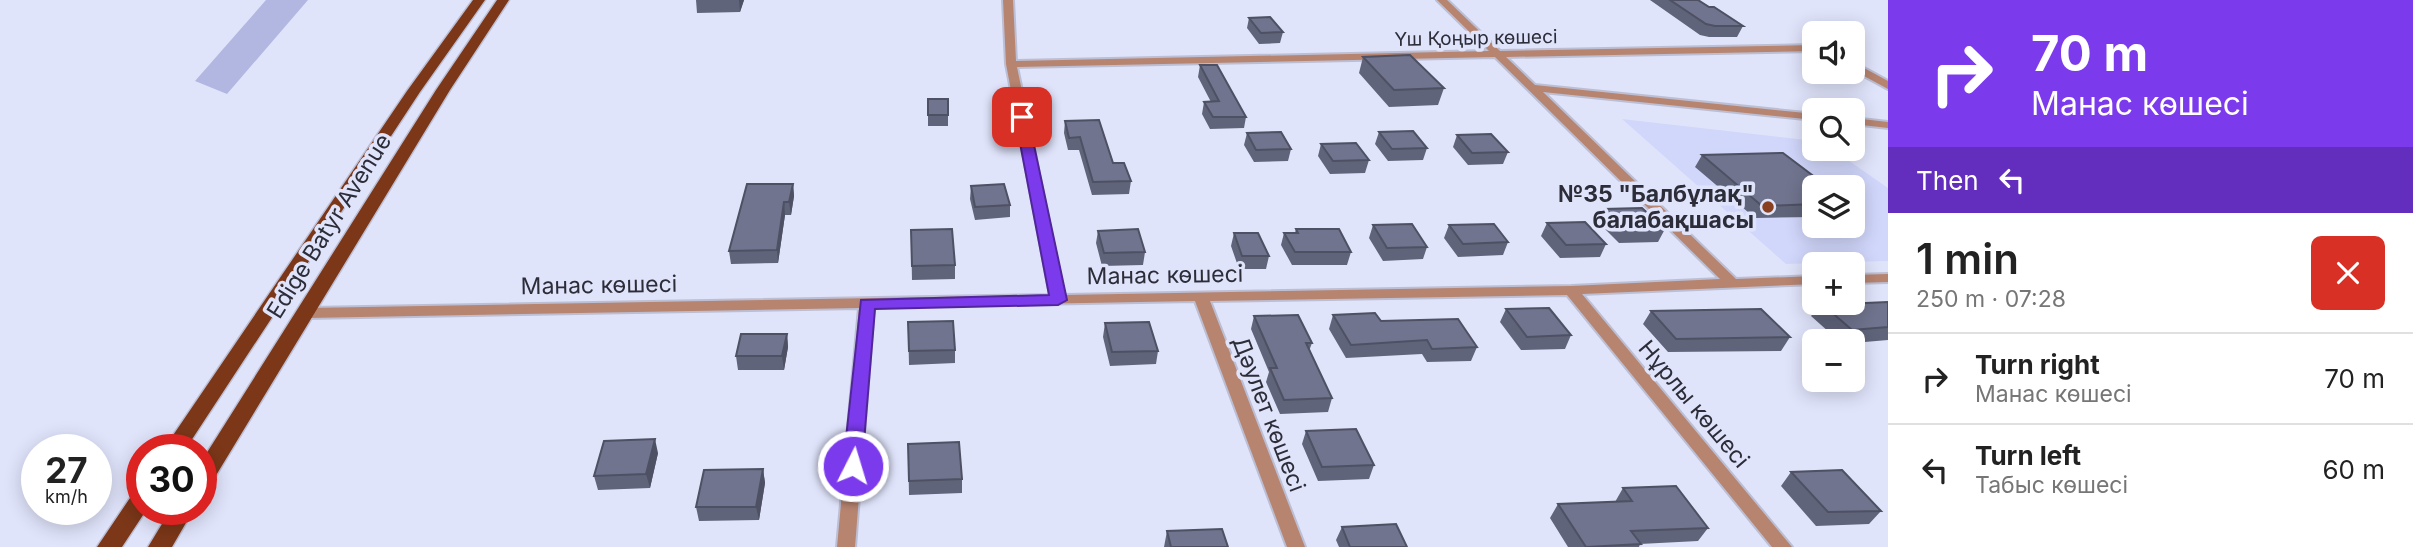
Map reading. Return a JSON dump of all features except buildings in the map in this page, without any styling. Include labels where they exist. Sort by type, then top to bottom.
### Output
[{"type":"main road","name":"Edige Batyr Avenue","points":[[185,434],[406,103],[479,0]]},
{"type":"main road","name":"Edige Batyr Avenue","points":[[217,456],[443,90],[503,0]]},
{"type":"main road","points":[[109,547],[126,522]]},
{"type":"main road","points":[[160,547],[173,525]]},
{"type":"street","points":[[1008,0],[1012,64],[1058,300]]},
{"type":"street","points":[[1442,0],[1730,281]]},
{"type":"street","name":"Үш Қоңыр көшесі","points":[[1012,64],[1802,48]]},
{"type":"street","points":[[1865,72],[1888,86]]},
{"type":"street","points":[[1534,88],[1802,116]]},
{"type":"street","points":[[1865,122],[1888,125]]},
{"type":"street","points":[[1865,279],[1888,278]]},
{"type":"street","name":"Манас көшесі","points":[[307,313],[1571,290],[1730,281],[1802,280]]},
{"type":"street","name":"Нұрлы көшесі","points":[[1571,290],[1783,547]]},
{"type":"street","name":"Дәулет көшесі","points":[[1201,297],[1296,547]]},
{"type":"street","points":[[846,547],[867,303]]},
{"type":"shaded area","points":[[266,0],[308,0],[227,94],[195,81]]},
{"type":"shaded area","name":"№35 \"Балбұлақ\" балабақшасы","points":[[1622,119],[1802,140],[1802,161],[1849,161],[1888,188],[1888,261],[1865,262],[1865,252],[1802,252],[1802,264],[1786,264]]},
{"type":"place","name":"№35 \"Балбұлақ\" балабақшасы","points":[[1768,207]]},
{"type":"route","points":[[853,466],[867,303],[1058,300],[1022,117]]}]
